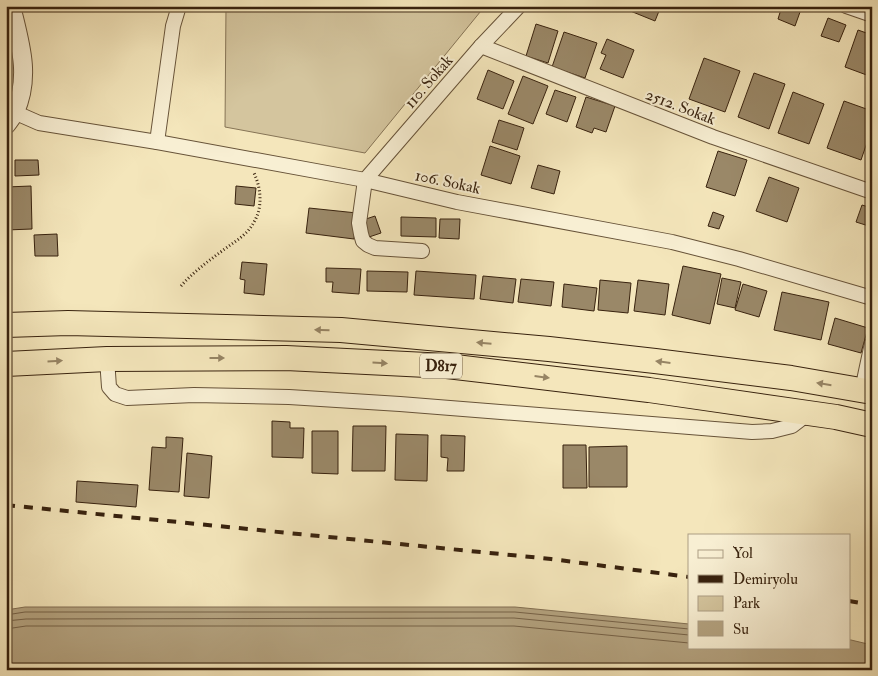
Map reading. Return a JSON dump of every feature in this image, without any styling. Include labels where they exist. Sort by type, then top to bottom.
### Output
[{"type":"highway","name":"D817","points":[[6,325],[77,323],[341,330],[655,360],[790,378],[867,391]]},
{"type":"highway","name":"D817","points":[[6,364],[107,359],[286,358],[448,366],[649,390],[836,417],[872,425]]},
{"type":"street","points":[[10,119],[23,86],[23,58],[11,6]]},
{"type":"street","points":[[156,142],[178,6]]},
{"type":"street","name":"110. Sokak","points":[[365,180],[481,46],[519,6]]},
{"type":"street","points":[[846,6],[872,15]]},
{"type":"street","name":"2512. Sokak","points":[[481,46],[713,137],[872,192]]},
{"type":"street","name":"106. Sokak","points":[[10,119],[156,142],[365,180],[457,202],[672,242],[872,298]]},
{"type":"street","points":[[365,180],[359,224],[363,241],[368,246],[375,248],[422,251]]},
{"type":"street","points":[[867,391],[871,350]]},
{"type":"street","points":[[107,359],[109,387],[115,394],[127,398],[194,395],[289,397],[752,432],[772,431],[792,426],[809,413]]},
{"type":"path","points":[[181,286],[190,276],[245,234],[255,222],[260,203],[259,186],[255,174],[246,159]]},
{"type":"green space","points":[[226,6],[485,6],[365,153],[225,127]]},
{"type":"water","points":[[25,607],[515,607],[688,624],[688,648],[850,648],[851,640],[872,645],[872,670],[6,670],[6,610]]},
{"type":"building","points":[[618,6],[661,6],[655,21]]},
{"type":"building","points":[[782,6],[800,12],[795,26],[778,19]]},
{"type":"building","points":[[828,18],[846,25],[839,42],[821,36]]},
{"type":"building","points":[[536,24],[558,31],[548,63],[526,56]]},
{"type":"building","points":[[858,30],[872,35],[872,77],[845,67]]},
{"type":"building","points":[[564,32],[597,43],[585,78],[552,67]]},
{"type":"building","points":[[607,39],[634,50],[623,78],[600,69],[606,55],[601,53]]},
{"type":"building","points":[[704,58],[740,71],[725,112],[689,99]]},
{"type":"building","points":[[488,70],[514,81],[503,109],[477,99]]},
{"type":"building","points":[[754,73],[785,84],[769,129],[738,117]]},
{"type":"building","points":[[523,76],[548,86],[533,124],[508,114]]},
{"type":"building","points":[[555,90],[576,97],[567,122],[546,114]]},
{"type":"building","points":[[793,92],[824,104],[809,144],[778,133]]},
{"type":"building","points":[[586,97],[615,106],[606,132],[594,128],[592,133],[576,127]]},
{"type":"building","points":[[844,101],[872,111],[872,128],[861,160],[827,148]]},
{"type":"building","points":[[499,120],[524,128],[517,150],[492,142]]},
{"type":"building","points":[[490,146],[520,156],[511,184],[481,175]]},
{"type":"building","points":[[718,151],[747,160],[735,196],[706,187]]},
{"type":"building","points":[[15,160],[38,160],[39,175],[15,176]]},
{"type":"building","points":[[538,165],[560,171],[554,194],[531,188]]},
{"type":"building","points":[[769,177],[799,188],[787,222],[756,211]]},
{"type":"building","points":[[31,186],[32,229],[6,230],[6,187]]},
{"type":"building","points":[[236,186],[256,188],[254,206],[235,204]]},
{"type":"building","points":[[862,205],[872,208],[872,227],[856,222]]},
{"type":"building","points":[[309,208],[357,213],[354,239],[306,233]]},
{"type":"building","points":[[713,212],[724,216],[719,229],[708,226]]},
{"type":"building","points":[[375,216],[381,233],[369,237],[363,220]]},
{"type":"building","points":[[401,217],[436,218],[436,237],[401,236]]},
{"type":"building","points":[[440,219],[460,219],[459,239],[439,238]]},
{"type":"building","points":[[57,234],[58,256],[35,256],[34,235]]},
{"type":"building","points":[[242,262],[267,264],[264,295],[244,293],[245,280],[240,279]]},
{"type":"building","points":[[683,266],[721,274],[710,324],[672,315]]},
{"type":"building","points":[[326,268],[361,269],[359,294],[332,292],[333,282],[326,282]]},
{"type":"building","points":[[367,271],[408,272],[407,292],[367,291]]},
{"type":"building","points":[[416,271],[476,275],[474,299],[414,295]]},
{"type":"building","points":[[483,276],[516,279],[513,303],[480,299]]},
{"type":"building","points":[[722,278],[741,282],[735,308],[717,304]]},
{"type":"building","points":[[521,279],[554,282],[551,306],[518,302]]},
{"type":"building","points":[[600,280],[631,283],[628,313],[598,310]]},
{"type":"building","points":[[638,280],[669,284],[665,315],[634,311]]},
{"type":"building","points":[[564,284],[597,288],[594,311],[562,307]]},
{"type":"building","points":[[743,284],[767,291],[759,317],[735,310]]},
{"type":"building","points":[[782,292],[829,302],[821,340],[774,330]]},
{"type":"building","points":[[835,318],[868,328],[861,353],[828,344]]},
{"type":"building","points":[[272,421],[290,422],[290,428],[304,428],[303,458],[272,457]]},
{"type":"building","points":[[353,426],[386,426],[385,471],[352,471]]},
{"type":"building","points":[[312,431],[338,431],[338,474],[312,473]]},
{"type":"building","points":[[396,434],[428,435],[427,481],[395,480]]},
{"type":"building","points":[[441,435],[465,436],[464,471],[447,471],[448,458],[441,457]]},
{"type":"building","points":[[166,437],[183,438],[179,492],[149,490],[152,447],[166,448]]},
{"type":"building","points":[[563,445],[586,445],[587,488],[563,488]]},
{"type":"building","points":[[627,446],[627,487],[589,487],[589,447]]},
{"type":"building","points":[[187,453],[212,456],[209,498],[184,496]]},
{"type":"building","points":[[77,481],[138,485],[136,507],[76,502]]},
{"type":"railway","points":[[6,505],[551,559],[688,577]]},
{"type":"railway","points":[[850,601],[872,605]]}]
